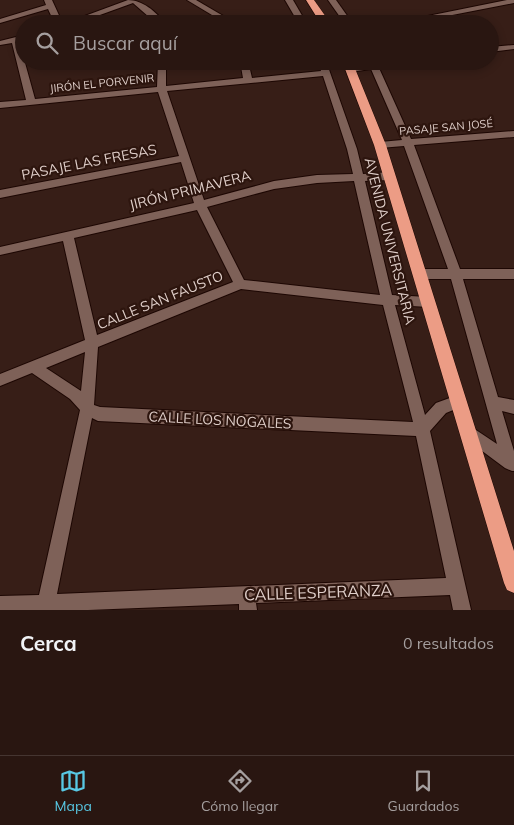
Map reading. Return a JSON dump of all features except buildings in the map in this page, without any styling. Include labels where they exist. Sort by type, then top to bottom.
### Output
[{"type":"highway","points":[[310,0],[320,15]]},
{"type":"highway","points":[[350,70],[380,145],[390,176],[514,583]]},
{"type":"street","points":[[93,15],[134,0],[153,15]]},
{"type":"street","points":[[191,0],[217,15]]},
{"type":"street","points":[[289,0],[298,15]]},
{"type":"street","points":[[332,0],[343,15]]},
{"type":"street","points":[[432,15],[486,3],[514,1]]},
{"type":"street","points":[[17,15],[50,3],[55,15]]},
{"type":"street","points":[[0,21],[15,16]]},
{"type":"street","points":[[0,43],[15,39]]},
{"type":"street","points":[[499,49],[514,47]]},
{"type":"street","points":[[26,70],[31,101]]},
{"type":"street","points":[[162,70],[161,88],[200,205],[240,284]]},
{"type":"street","points":[[246,70],[248,82]]},
{"type":"street","name":"AVENIDA UNIVERSITARIA","points":[[325,70],[352,149],[388,300],[422,429],[462,610]]},
{"type":"street","points":[[376,70],[408,142],[456,274],[512,464]]},
{"type":"street","name":"JIRÓN EL PORVENIR","points":[[0,104],[161,88],[248,82],[326,73]]},
{"type":"street","name":"PASAJE SAN JOSÉ","points":[[380,145],[514,134]]},
{"type":"street","name":"PASAJE LAS FRESAS","points":[[0,194],[184,158]]},
{"type":"street","name":"JIRÓN PRIMAVERA","points":[[0,251],[67,234],[200,205],[274,185],[317,179],[390,176]]},
{"type":"street","points":[[46,603],[87,408],[92,343],[67,234]]},
{"type":"street","points":[[420,274],[514,274]]},
{"type":"street","name":"CALLE SAN FAUSTO","points":[[0,380],[240,284],[388,300],[428,302]]},
{"type":"street","points":[[33,367],[75,394],[87,408]]},
{"type":"street","points":[[422,429],[441,408],[458,401]]},
{"type":"street","points":[[493,403],[514,407]]},
{"type":"street","name":"CALLE LOS NOGALES","points":[[87,408],[105,414],[422,429]]},
{"type":"street","points":[[467,432],[512,464]]},
{"type":"street","name":"CALLE ESPERANZA","points":[[0,605],[46,603],[247,603],[456,586]]}]
